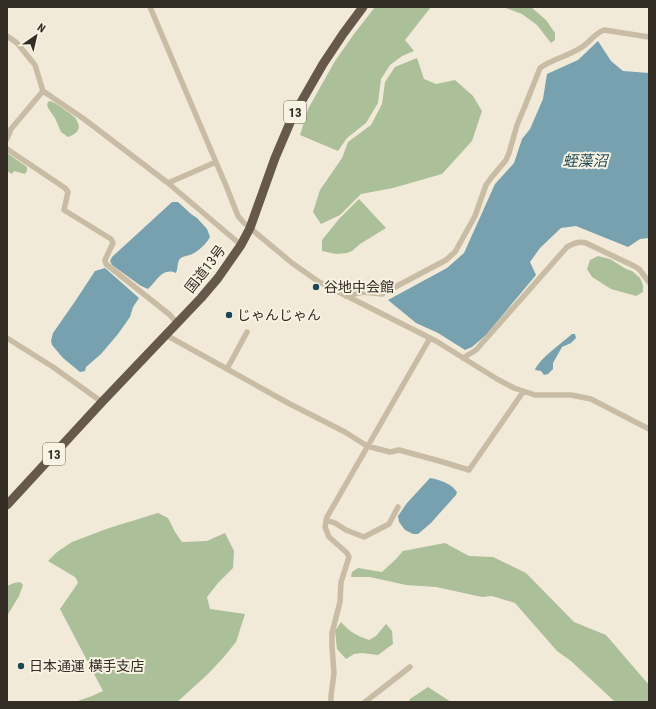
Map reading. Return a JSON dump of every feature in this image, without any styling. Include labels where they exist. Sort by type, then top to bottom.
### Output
[{"type":"highway","name":"国道13号","points":[[7,505],[218,278],[241,245],[250,228],[257,212],[275,158],[292,118],[323,64],[363,7]]},
{"type":"street","points":[[150,7],[238,216],[250,228],[292,263],[319,282],[436,341],[514,388],[536,395],[571,395],[591,399],[649,429]]},
{"type":"street","points":[[346,296],[363,292],[382,294],[446,260],[455,252],[475,216],[486,185],[506,160],[517,125],[540,68],[581,48],[604,30],[649,37]]},
{"type":"street","points":[[7,36],[17,43],[35,65],[43,90],[84,119],[168,183],[241,245]]},
{"type":"street","points":[[7,138],[11,129],[43,90]]},
{"type":"street","points":[[7,149],[65,188],[68,192],[64,210],[111,239],[113,243],[104,260],[106,264],[170,315],[177,323]]},
{"type":"street","points":[[168,183],[216,162]]},
{"type":"street","points":[[463,358],[476,350],[567,247],[573,243],[586,243],[634,266],[639,269],[649,282]]},
{"type":"street","points":[[227,369],[247,332]]},
{"type":"street","points":[[166,335],[288,403],[345,432],[367,446],[390,452],[399,450],[469,470],[523,392]]},
{"type":"street","points":[[7,338],[53,367],[102,402]]},
{"type":"street","points":[[332,702],[331,696],[334,672],[332,633],[340,602],[341,582],[349,557],[347,553],[329,537],[324,527],[327,517],[430,338]]},
{"type":"street","points":[[326,520],[364,537],[389,524],[398,506]]},
{"type":"street","points":[[366,702],[410,667]]},
{"type":"green space","points":[[375,7],[431,7],[405,40],[414,51],[402,56],[390,65],[381,79],[378,103],[366,123],[347,138],[338,151],[300,135],[308,109],[335,61]]},
{"type":"green space","points":[[503,7],[531,7],[546,20],[555,33],[555,40],[551,43],[537,25],[522,14]]},
{"type":"green space","points":[[417,58],[424,79],[436,84],[455,80],[473,96],[482,111],[472,141],[442,174],[393,188],[361,194],[340,215],[321,224],[313,212],[320,190],[342,158],[348,142],[371,125],[382,104],[385,82],[395,67]]},
{"type":"green space","points":[[49,101],[58,105],[76,118],[79,127],[76,133],[68,137],[61,132],[55,118],[48,108],[47,104]]},
{"type":"green space","points":[[7,153],[27,167],[25,174],[14,171],[12,174],[7,171]]},
{"type":"green space","points":[[359,199],[386,228],[347,253],[336,254],[322,251],[322,240],[339,219]]},
{"type":"green space","points":[[598,256],[610,259],[632,271],[640,278],[643,285],[643,292],[636,296],[611,289],[592,277],[587,269],[590,260]]},
{"type":"green space","points":[[158,513],[168,518],[182,542],[207,541],[225,533],[234,551],[233,568],[207,597],[210,609],[245,614],[236,642],[207,675],[177,702],[75,702],[103,691],[60,609],[78,583],[77,580],[75,577],[48,561],[57,552],[72,542],[109,528]]},
{"type":"green space","points":[[445,543],[469,556],[493,557],[526,573],[574,622],[606,635],[649,685],[649,702],[616,702],[613,700],[571,661],[557,651],[515,603],[492,596],[482,597],[436,587],[406,585],[370,577],[351,577],[352,572],[358,568],[382,572],[403,551]]},
{"type":"green space","points":[[20,582],[23,585],[19,596],[7,616],[7,586]]},
{"type":"green space","points":[[341,622],[354,633],[369,640],[376,636],[386,624],[392,631],[393,644],[378,655],[362,653],[354,654],[346,659],[337,649],[335,631]]},
{"type":"green space","points":[[428,687],[451,702],[409,702],[410,699]]},
{"type":"water","name":"蛭藻沼","points":[[598,41],[611,61],[623,71],[649,73],[649,238],[640,239],[628,247],[576,226],[561,228],[540,248],[530,262],[536,275],[486,335],[472,347],[465,350],[438,333],[416,323],[388,300],[447,268],[464,253],[495,184],[514,163],[522,139],[530,129],[543,99],[547,74],[578,60]]},
{"type":"water","points":[[172,202],[178,202],[197,218],[207,229],[210,237],[199,250],[180,259],[176,273],[163,273],[148,289],[141,286],[112,265],[110,261],[112,257]]},
{"type":"water","points":[[105,268],[139,298],[133,307],[130,317],[118,334],[101,354],[86,367],[85,371],[80,372],[63,358],[52,345],[51,341],[53,333],[95,271]]},
{"type":"water","points":[[572,334],[575,334],[576,338],[571,343],[562,347],[553,363],[553,369],[548,374],[544,375],[541,371],[535,370],[546,356]]},
{"type":"water","points":[[430,478],[448,484],[457,492],[431,523],[418,534],[413,534],[405,530],[399,522],[398,516],[407,503]]},
{"type":"place","name":"谷地中会館","points":[[316,287]]},
{"type":"place","name":"じゃんじゃん","points":[[229,315]]},
{"type":"place","name":"日本通運 横手支店","points":[[21,666]]}]
